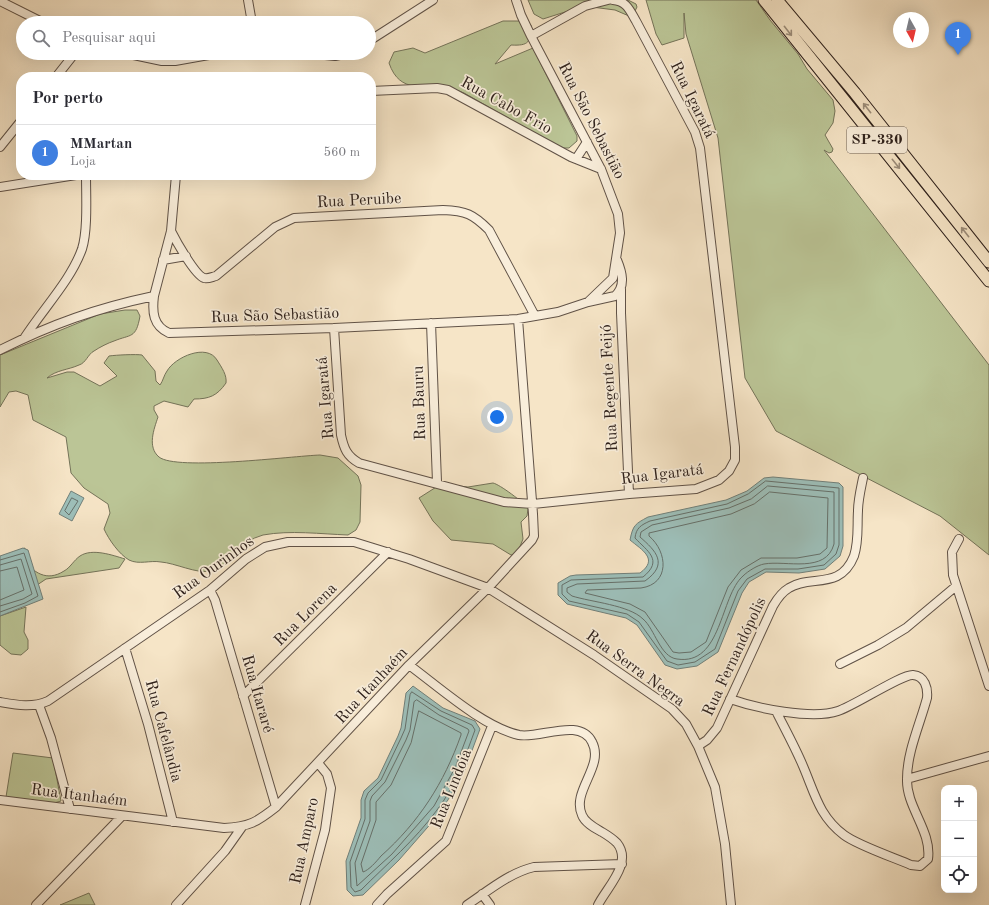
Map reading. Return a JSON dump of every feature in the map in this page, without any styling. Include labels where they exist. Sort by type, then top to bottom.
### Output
[{"type":"highway","name":"SP-330","points":[[764,0],[989,281]]},
{"type":"highway","name":"SP-330","points":[[777,0],[855,93],[989,262]]},
{"type":"highway","points":[[784,0],[789,16]]},
{"type":"street","points":[[248,0],[251,16]]},
{"type":"street","points":[[376,37],[433,0]]},
{"type":"street","name":"Rua São Sebastião","points":[[516,0],[531,36],[601,169],[618,214],[620,233],[613,278],[604,289],[588,302]]},
{"type":"street","points":[[531,36],[585,6],[608,0]]},
{"type":"street","name":"Rua Igaratá","points":[[334,328],[341,435],[344,448],[349,457],[366,465],[437,482],[504,502],[533,504],[628,494],[696,489],[719,480],[729,471],[734,460],[735,447],[700,148],[695,132],[627,5],[620,1],[613,0]]},
{"type":"street","points":[[0,1],[30,16]]},
{"type":"street","points":[[60,72],[69,60]]},
{"type":"street","points":[[157,60],[181,60]]},
{"type":"street","name":"Rua Cabo Frio","points":[[376,91],[437,88],[448,90],[576,159],[601,169]]},
{"type":"street","points":[[0,147],[16,126]]},
{"type":"street","points":[[576,159],[587,142]]},
{"type":"street","points":[[0,187],[44,180]]},
{"type":"street","points":[[25,337],[75,265],[82,248],[86,215],[86,180]]},
{"type":"street","points":[[0,350],[51,325],[110,305],[154,296],[171,231],[176,180]]},
{"type":"street","name":"Rua Peruibe","points":[[171,231],[199,276],[208,279],[216,276],[275,227],[294,218],[443,210],[461,211],[478,219],[489,230],[535,316]]},
{"type":"street","points":[[163,260],[186,256]]},
{"type":"street","name":"Rua São Sebastião","points":[[617,260],[621,270],[622,287]]},
{"type":"street","points":[[611,297],[617,294],[622,287],[613,278]]},
{"type":"street","name":"Rua Regente Feijó","points":[[622,287],[620,305],[628,494]]},
{"type":"street","name":"Rua Regente Feijó","points":[[604,289],[620,305]]},
{"type":"street","name":"Rua São Sebastião","points":[[154,296],[152,308],[156,322],[161,330],[169,333],[334,328],[518,319],[572,308],[588,302],[611,297]]},
{"type":"street","name":"Rua Itanhaém","points":[[2,802],[224,828],[242,827],[253,824],[276,807],[409,665],[488,588],[534,536],[533,504],[518,319]]},
{"type":"street","name":"Rua Bauru","points":[[430,323],[437,482]]},
{"type":"street","name":"Rua Fernandópolis","points":[[698,746],[707,740],[717,728],[779,596],[790,587],[803,583],[827,580],[839,574],[848,567],[858,543],[858,510],[863,478]]},
{"type":"street","points":[[960,539],[952,552],[951,561],[955,587],[989,686]]},
{"type":"street","name":"Rua Ourinhos","points":[[0,702],[27,706],[39,705],[57,695],[210,590],[246,559],[266,547],[278,543],[354,542],[388,552],[488,588]]},
{"type":"street","name":"Rua Lorena","points":[[243,696],[388,552]]},
{"type":"street","points":[[840,664],[878,645],[906,628],[955,587]]},
{"type":"street","name":"Rua Serra Negra","points":[[488,588],[632,680],[672,708],[686,724],[698,746],[715,788],[718,801],[731,905]]},
{"type":"street","name":"Rua Itararé","points":[[210,590],[215,600],[276,807]]},
{"type":"street","name":"Rua Cafelândia","points":[[125,648],[148,724],[173,822]]},
{"type":"street","points":[[409,665],[492,726],[519,735],[533,736],[572,729],[586,734],[595,748],[595,756],[580,799],[580,807],[586,822],[616,842],[620,848],[622,864],[598,905]]},
{"type":"street","points":[[730,699],[752,707],[776,711],[830,714],[849,706],[906,676],[917,676],[923,680],[927,686],[927,698],[911,754],[907,779],[908,792],[929,848],[928,859],[920,866],[900,860],[846,836],[826,819],[817,803],[803,766],[776,711]]},
{"type":"street","points":[[39,705],[51,738],[70,809]]},
{"type":"street","name":"Rua Lindoia","points":[[377,905],[386,894],[446,841],[492,726]]},
{"type":"street","points":[[907,779],[989,756]]},
{"type":"street","name":"Rua Amparo","points":[[305,905],[325,830],[331,788],[327,774],[318,763]]},
{"type":"street","points":[[36,905],[122,816]]},
{"type":"street","points":[[176,905],[225,851],[242,827]]},
{"type":"street","points":[[467,905],[482,894],[522,870],[534,866],[622,864]]},
{"type":"street","points":[[482,894],[490,905]]},
{"type":"green space","points":[[528,0],[628,0],[636,4],[637,7],[633,15],[629,16],[615,10],[584,6],[543,19],[534,14]]},
{"type":"green space","points":[[646,0],[756,0],[770,20],[798,54],[807,69],[833,100],[835,111],[833,123],[825,135],[833,149],[832,152],[829,153],[824,150],[989,365],[989,555],[940,516],[776,431],[745,378],[718,138],[686,34],[684,13],[684,38],[662,45],[656,34]]},
{"type":"green space","points":[[522,18],[531,25],[528,42],[522,45],[511,45],[495,64],[533,48],[577,136],[577,141],[569,148],[563,148],[552,143],[455,89],[422,87],[406,84],[394,73],[389,63],[394,52],[413,48],[425,53],[503,21],[521,21]]},
{"type":"green space","points":[[125,310],[137,310],[140,316],[137,329],[132,334],[109,343],[92,352],[81,364],[58,372],[47,378],[67,372],[74,372],[100,386],[117,376],[104,363],[109,356],[142,355],[155,371],[156,381],[160,385],[166,373],[177,361],[199,352],[212,355],[217,360],[224,372],[226,383],[216,394],[204,398],[194,399],[188,407],[164,401],[154,406],[154,410],[158,417],[152,438],[155,453],[159,457],[170,461],[188,463],[236,462],[320,455],[338,458],[358,476],[361,485],[360,522],[356,530],[348,535],[295,533],[263,535],[247,542],[224,564],[204,572],[161,562],[133,561],[129,560],[122,554],[111,542],[104,529],[110,513],[108,504],[84,488],[71,473],[66,437],[33,420],[28,395],[16,391],[9,392],[0,407],[0,355],[100,314]]},
{"type":"green space","points":[[493,483],[512,494],[528,509],[527,516],[521,522],[523,539],[517,554],[511,555],[493,544],[451,540],[433,521],[419,498],[441,484],[468,487]]},
{"type":"green space","points":[[25,548],[23,558],[36,572],[46,576],[52,576],[64,571],[80,556],[85,554],[96,552],[125,559],[119,568],[46,579],[18,598],[0,558]]},
{"type":"green space","points":[[26,607],[24,632],[28,640],[28,649],[21,655],[11,654],[0,645],[0,616]]},
{"type":"green space","points":[[13,753],[53,758],[61,801],[54,803],[6,797]]},
{"type":"green space","points":[[89,893],[95,905],[60,905]]},
{"type":"water","points":[[773,477],[839,483],[843,487],[843,546],[840,556],[825,569],[799,573],[766,572],[749,582],[742,593],[718,652],[697,666],[677,669],[665,665],[637,625],[626,618],[567,604],[558,595],[558,583],[570,576],[640,573],[646,568],[648,563],[647,555],[630,540],[632,531],[637,523],[644,519],[726,500],[747,491],[764,478]]},
{"type":"water","points":[[71,491],[84,498],[72,521],[59,514]]},
{"type":"water","points":[[23,548],[28,550],[43,599],[0,616],[0,556]]},
{"type":"water","points":[[413,686],[443,708],[475,721],[480,729],[464,772],[441,812],[399,860],[363,895],[353,896],[347,890],[346,861],[361,818],[361,800],[364,791],[378,778],[398,736],[401,728],[406,693]]},
{"type":"place","name":"MMartan","points":[[958,55]]}]
